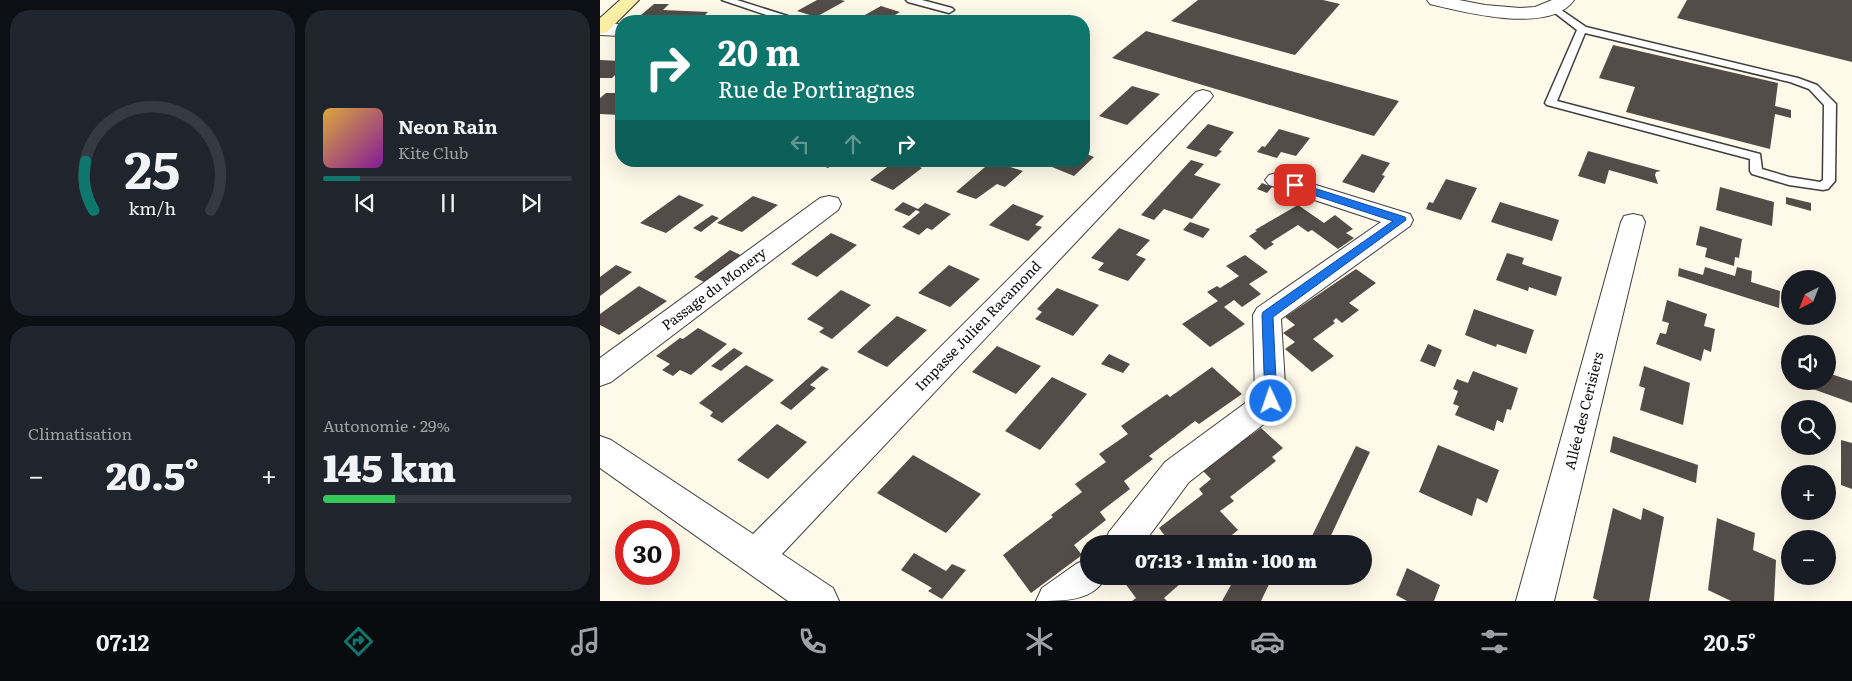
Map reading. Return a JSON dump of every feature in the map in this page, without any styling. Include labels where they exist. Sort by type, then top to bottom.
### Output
[{"type":"street","points":[[600,28],[630,0]]},
{"type":"street","points":[[1436,0],[1494,12],[1533,14],[1560,4]]},
{"type":"street","points":[[600,28],[615,29]]},
{"type":"street","name":"Impasse Julien Racamond","points":[[754,557],[1203,96]]},
{"type":"street","points":[[1129,535],[1177,472],[1271,401],[1268,315],[1401,220],[1277,180]]},
{"type":"street","name":"Passage du Monery","points":[[600,374],[829,204]]},
{"type":"street","name":"Allée des Cerisiers","points":[[1535,601],[1633,222]]},
{"type":"street","points":[[600,450],[820,601]]},
{"type":"street","points":[[1055,601],[1080,583]]},
{"type":"lane","points":[[727,0],[775,15]]},
{"type":"lane","points":[[911,0],[949,10]]},
{"type":"lane","points":[[1560,4],[1582,29],[1794,80],[1813,87],[1830,104],[1829,181],[1823,186],[1785,180],[1756,171],[1756,157],[1551,103],[1582,29]]},
{"type":"building","points":[[817,0],[845,1],[820,15],[810,15],[797,11]]},
{"type":"building","points":[[1198,0],[1323,0],[1340,4],[1295,55],[1171,21]]},
{"type":"building","points":[[1687,0],[1852,0],[1852,62],[1677,18]]},
{"type":"building","points":[[654,4],[669,4],[663,10],[708,12],[705,15],[641,15]]},
{"type":"building","points":[[881,6],[900,12],[895,15],[865,15]]},
{"type":"building","points":[[1146,31],[1399,101],[1374,136],[1112,58]]},
{"type":"building","points":[[1613,45],[1778,83],[1775,106],[1791,110],[1791,118],[1775,114],[1770,149],[1626,112],[1635,87],[1599,78]]},
{"type":"building","points":[[600,60],[615,61],[615,75],[612,78],[600,78]]},
{"type":"building","points":[[1132,86],[1160,94],[1127,125],[1099,116]]},
{"type":"building","points":[[606,93],[615,93],[615,115],[600,114],[600,98]]},
{"type":"building","points":[[1208,124],[1234,132],[1219,150],[1222,151],[1216,157],[1186,148]]},
{"type":"building","points":[[1279,129],[1310,138],[1296,156],[1281,152],[1277,158],[1257,152],[1262,146],[1265,147]]},
{"type":"building","points":[[1588,151],[1661,171],[1656,172],[1655,175],[1658,184],[1609,170],[1605,184],[1578,176]]},
{"type":"building","points":[[1362,154],[1390,163],[1382,175],[1385,176],[1374,193],[1342,182]]},
{"type":"building","points":[[1191,160],[1204,164],[1194,175],[1221,184],[1192,219],[1164,209],[1154,220],[1141,215]]},
{"type":"building","points":[[887,167],[922,168],[893,190],[870,180]]},
{"type":"building","points":[[985,167],[1011,167],[1023,171],[1005,187],[997,184],[976,199],[956,192]]},
{"type":"building","points":[[1052,167],[1083,167],[1074,176]]},
{"type":"building","points":[[1446,179],[1477,188],[1461,220],[1426,209],[1429,202],[1433,203]]},
{"type":"building","points":[[1262,183],[1272,187],[1267,193],[1257,189]]},
{"type":"building","points":[[1720,187],[1774,202],[1772,226],[1716,210]]},
{"type":"building","points":[[679,195],[704,205],[666,233],[640,223]]},
{"type":"building","points":[[753,196],[778,205],[742,232],[717,223]]},
{"type":"building","points":[[1786,197],[1811,203],[1811,211],[1786,204]]},
{"type":"building","points":[[903,202],[918,209],[925,203],[951,214],[932,230],[927,228],[919,235],[902,227],[920,212],[916,210],[909,216],[894,210]]},
{"type":"building","points":[[1500,202],[1559,220],[1552,241],[1491,222]]},
{"type":"building","points":[[1013,204],[1044,216],[1035,225],[1042,227],[1028,241],[989,225]]},
{"type":"building","points":[[1298,205],[1324,223],[1335,215],[1353,229],[1346,233],[1354,238],[1338,249],[1312,230],[1308,232],[1298,225],[1271,242],[1274,244],[1265,250],[1249,236],[1257,231],[1255,230]]},
{"type":"building","points":[[712,215],[719,218],[701,232],[693,228]]},
{"type":"building","points":[[1190,222],[1210,229],[1203,238],[1183,230]]},
{"type":"building","points":[[1700,226],[1742,239],[1739,258],[1735,257],[1734,266],[1705,257],[1707,248],[1696,245]]},
{"type":"building","points":[[1119,228],[1150,240],[1136,255],[1146,259],[1128,281],[1098,270],[1104,263],[1091,258]]},
{"type":"building","points":[[831,233],[857,245],[817,277],[791,264]]},
{"type":"building","points":[[730,250],[745,257],[708,284],[694,277]]},
{"type":"building","points":[[1507,253],[1524,258],[1522,264],[1562,277],[1556,296],[1529,287],[1528,291],[1496,280]]},
{"type":"building","points":[[1245,255],[1268,272],[1249,284],[1261,294],[1242,307],[1234,300],[1224,307],[1245,324],[1210,347],[1182,324],[1218,301],[1207,292],[1217,286],[1220,288],[1239,276],[1226,266]]},
{"type":"building","points":[[616,265],[632,272],[600,296],[600,277]]},
{"type":"building","points":[[949,265],[980,279],[950,307],[918,293]]},
{"type":"building","points":[[1705,267],[1735,276],[1737,267],[1752,271],[1751,282],[1780,291],[1779,308],[1678,276],[1679,268],[1703,275]]},
{"type":"building","points":[[1356,269],[1376,283],[1349,303],[1359,310],[1342,323],[1336,318],[1333,321],[1335,323],[1313,339],[1334,356],[1312,372],[1285,349],[1295,342],[1283,333],[1295,325],[1285,317]]},
{"type":"building","points":[[639,286],[667,301],[619,335],[600,325],[600,314]]},
{"type":"building","points":[[1057,288],[1099,305],[1073,336],[1035,319],[1042,312],[1037,309]]},
{"type":"building","points":[[841,290],[871,305],[832,339],[819,332],[824,328],[807,319]]},
{"type":"building","points":[[1667,300],[1707,314],[1704,326],[1715,329],[1711,352],[1704,349],[1701,361],[1656,344],[1660,333],[1666,334],[1669,323],[1662,321]]},
{"type":"building","points":[[1474,309],[1534,330],[1526,354],[1497,344],[1496,347],[1465,335]]},
{"type":"building","points":[[897,316],[927,330],[887,367],[857,352]]},
{"type":"building","points":[[698,328],[727,344],[691,375],[680,370],[673,376],[662,370],[670,364],[656,356],[680,338],[683,339]]},
{"type":"building","points":[[1428,344],[1442,350],[1435,367],[1420,361]]},
{"type":"building","points":[[997,346],[1041,366],[1016,394],[972,372]]},
{"type":"building","points":[[734,348],[743,353],[721,371],[711,366]]},
{"type":"building","points":[[1109,354],[1130,364],[1123,373],[1101,364]]},
{"type":"building","points":[[746,365],[774,380],[722,423],[710,416],[713,412],[699,403]]},
{"type":"building","points":[[822,366],[829,369],[810,385],[816,388],[791,410],[780,403]]},
{"type":"building","points":[[1644,366],[1690,383],[1683,425],[1640,410],[1645,388],[1639,386]]},
{"type":"building","points":[[1212,367],[1242,394],[1199,424],[1195,421],[1149,456],[1153,459],[1124,481],[1130,489],[1100,512],[1106,520],[1087,535],[1080,535],[1080,540],[1074,545],[1080,552],[1080,556],[1031,593],[1003,555],[1082,492],[1075,484],[1106,462],[1099,454],[1128,434],[1121,426],[1167,394],[1170,397]]},
{"type":"building","points":[[1473,371],[1518,388],[1511,410],[1507,409],[1503,423],[1497,420],[1494,431],[1455,415],[1459,406],[1453,404],[1458,391],[1453,389],[1457,379],[1468,383]]},
{"type":"building","points":[[1836,376],[1852,381],[1852,403],[1816,390],[1836,390]]},
{"type":"building","points":[[1052,377],[1087,394],[1040,450],[1005,431]]},
{"type":"building","points":[[777,424],[807,442],[768,479],[737,460]]},
{"type":"building","points":[[1261,428],[1283,448],[1272,457],[1276,461],[1230,497],[1234,501],[1220,511],[1238,530],[1232,535],[1164,535],[1159,528],[1203,494],[1199,489],[1211,479],[1200,468],[1246,433],[1250,436]]},
{"type":"building","points":[[1613,436],[1698,465],[1696,483],[1610,452]]},
{"type":"building","points":[[1841,440],[1852,443],[1852,489],[1841,485]]},
{"type":"building","points":[[1438,445],[1499,470],[1487,503],[1477,498],[1472,516],[1419,492]]},
{"type":"building","points":[[1356,446],[1370,452],[1331,535],[1312,535]]},
{"type":"building","points":[[913,455],[981,494],[946,533],[877,493]]},
{"type":"building","points":[[1613,508],[1641,520],[1643,508],[1664,517],[1649,601],[1599,601],[1593,598]]},
{"type":"building","points":[[1717,518],[1755,533],[1753,550],[1776,560],[1774,601],[1731,601],[1708,590]]},
{"type":"building","points":[[914,553],[946,571],[952,564],[966,570],[942,599],[928,591],[932,588],[901,570]]},
{"type":"building","points":[[1407,568],[1440,585],[1434,601],[1407,601],[1396,595]]},
{"type":"building","points":[[1126,585],[1179,585],[1164,598],[1167,601],[1132,601],[1136,598]]},
{"type":"building","points":[[1231,585],[1269,585],[1261,601],[1222,601]]},
{"type":"route","points":[[1271,401],[1268,315],[1401,220],[1295,185]]}]
